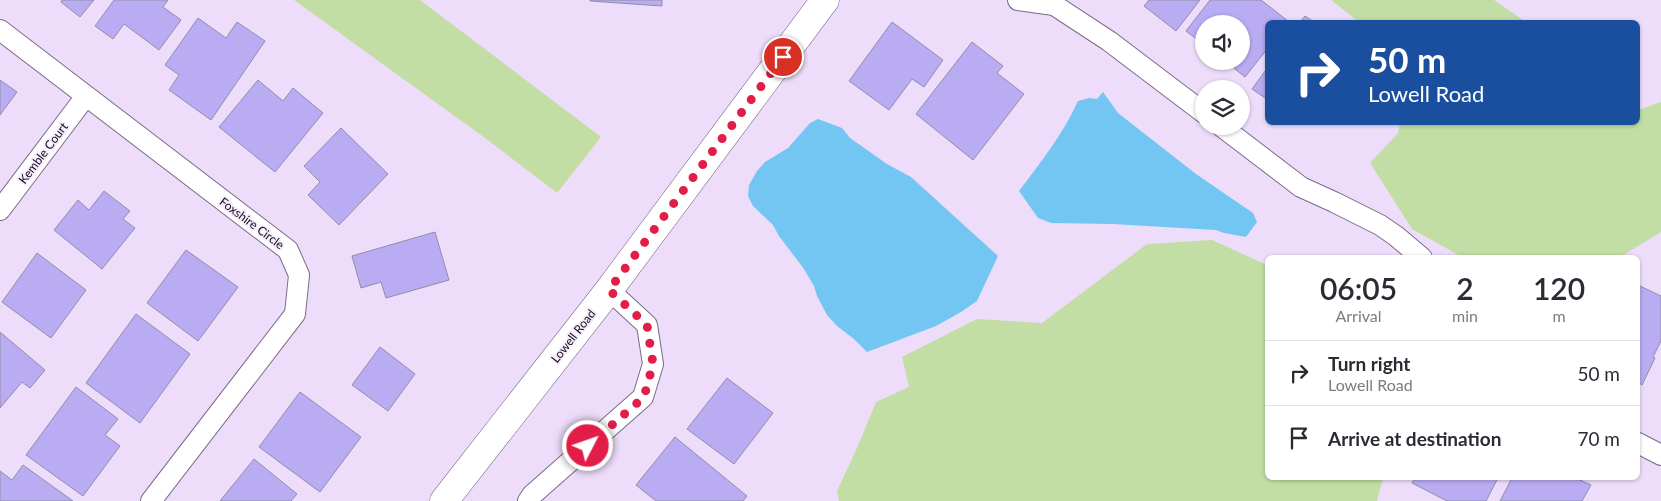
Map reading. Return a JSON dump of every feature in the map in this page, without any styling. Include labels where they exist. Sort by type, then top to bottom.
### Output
[{"type":"street","name":"Lowell Road","points":[[444,501],[609,290],[825,0]]},
{"type":"street","points":[[1018,0],[1053,3],[1109,40],[1195,106]]},
{"type":"street","name":"Foxshire Circle","points":[[0,30],[288,250],[299,275],[295,314],[151,501]]},
{"type":"street","name":"Kemble Court","points":[[0,210],[86,96]]},
{"type":"street","points":[[1233,135],[1301,187],[1380,225],[1418,255]]},
{"type":"street","points":[[528,501],[532,495],[644,397],[653,364],[647,325],[609,290]]},
{"type":"street","points":[[1640,444],[1661,455]]},
{"type":"green space","points":[[294,0],[420,0],[601,137],[557,193],[485,138]]},
{"type":"green space","points":[[1331,0],[1494,0],[1523,20],[1356,20]]},
{"type":"green space","points":[[1661,102],[1661,232],[1623,255],[1458,255],[1412,229],[1370,163],[1398,133],[1400,125],[1640,125],[1640,109]]},
{"type":"green space","points":[[1212,240],[1265,264],[1265,480],[1382,480],[1377,501],[839,501],[837,491],[876,402],[909,387],[902,357],[977,319],[1042,323],[1147,244]]},
{"type":"water","points":[[1103,92],[1118,113],[1196,174],[1253,213],[1257,222],[1246,237],[1216,230],[1112,224],[1051,223],[1038,218],[1019,191],[1059,136],[1078,101],[1089,98],[1097,99]]},
{"type":"water","points":[[818,119],[842,128],[850,138],[887,164],[911,177],[998,256],[977,301],[936,326],[867,352],[827,315],[804,269],[773,225],[753,206],[748,196],[749,185],[765,162],[788,148],[810,123]]},
{"type":"building","points":[[62,0],[94,0],[80,17],[61,2]]},
{"type":"building","points":[[114,0],[168,0],[163,7],[181,20],[159,50],[124,24],[113,39],[95,26]]},
{"type":"building","points":[[662,0],[662,6],[590,1]]},
{"type":"building","points":[[1149,0],[1200,0],[1176,31],[1144,6]]},
{"type":"building","points":[[1210,0],[1261,0],[1287,20],[1265,20],[1265,52],[1245,77],[1236,70],[1250,70],[1250,15],[1198,15]]},
{"type":"building","points":[[1305,16],[1311,20],[1302,20]]},
{"type":"building","points":[[198,18],[226,38],[237,22],[265,41],[211,120],[169,90],[179,75],[165,65]]},
{"type":"building","points":[[1195,19],[1195,38],[1186,31]]},
{"type":"building","points":[[892,22],[943,60],[924,87],[912,79],[889,110],[849,81]]},
{"type":"building","points":[[972,42],[1003,66],[997,73],[1024,94],[973,160],[916,114]]},
{"type":"building","points":[[1265,71],[1265,98],[1252,89]]},
{"type":"building","points":[[0,80],[17,92],[0,115]]},
{"type":"building","points":[[258,80],[283,101],[293,88],[323,113],[275,172],[219,127]]},
{"type":"building","points":[[341,128],[388,174],[339,225],[308,195],[320,182],[304,166]]},
{"type":"building","points":[[104,191],[130,211],[123,219],[135,228],[102,269],[54,230],[78,200],[89,210]]},
{"type":"building","points":[[435,232],[449,280],[386,298],[381,282],[361,288],[352,256]]},
{"type":"building","points":[[186,250],[238,287],[198,341],[147,303]]},
{"type":"building","points":[[37,253],[86,290],[51,338],[2,302]]},
{"type":"building","points":[[1640,286],[1661,296],[1661,341],[1642,385],[1640,384]]},
{"type":"building","points":[[136,314],[190,354],[140,423],[86,383]]},
{"type":"building","points":[[0,332],[45,370],[30,388],[22,382],[0,408]]},
{"type":"building","points":[[380,347],[415,374],[388,411],[352,385]]},
{"type":"building","points":[[727,378],[773,413],[734,464],[687,429]]},
{"type":"building","points":[[76,387],[118,419],[105,435],[120,446],[83,496],[26,455]]},
{"type":"building","points":[[300,392],[361,437],[320,492],[259,447]]},
{"type":"building","points":[[675,437],[747,496],[743,501],[656,501],[636,485]]},
{"type":"building","points":[[254,459],[297,494],[291,501],[220,501]]},
{"type":"building","points":[[23,465],[73,501],[0,501],[0,471],[12,480]]},
{"type":"building","points":[[1414,480],[1497,480],[1486,501],[1447,501],[1412,483]]},
{"type":"building","points":[[1511,480],[1580,480],[1591,485],[1582,501],[1500,501]]},
{"type":"route","points":[[588,446],[644,397],[653,364],[647,325],[609,290],[783,57]]}]
